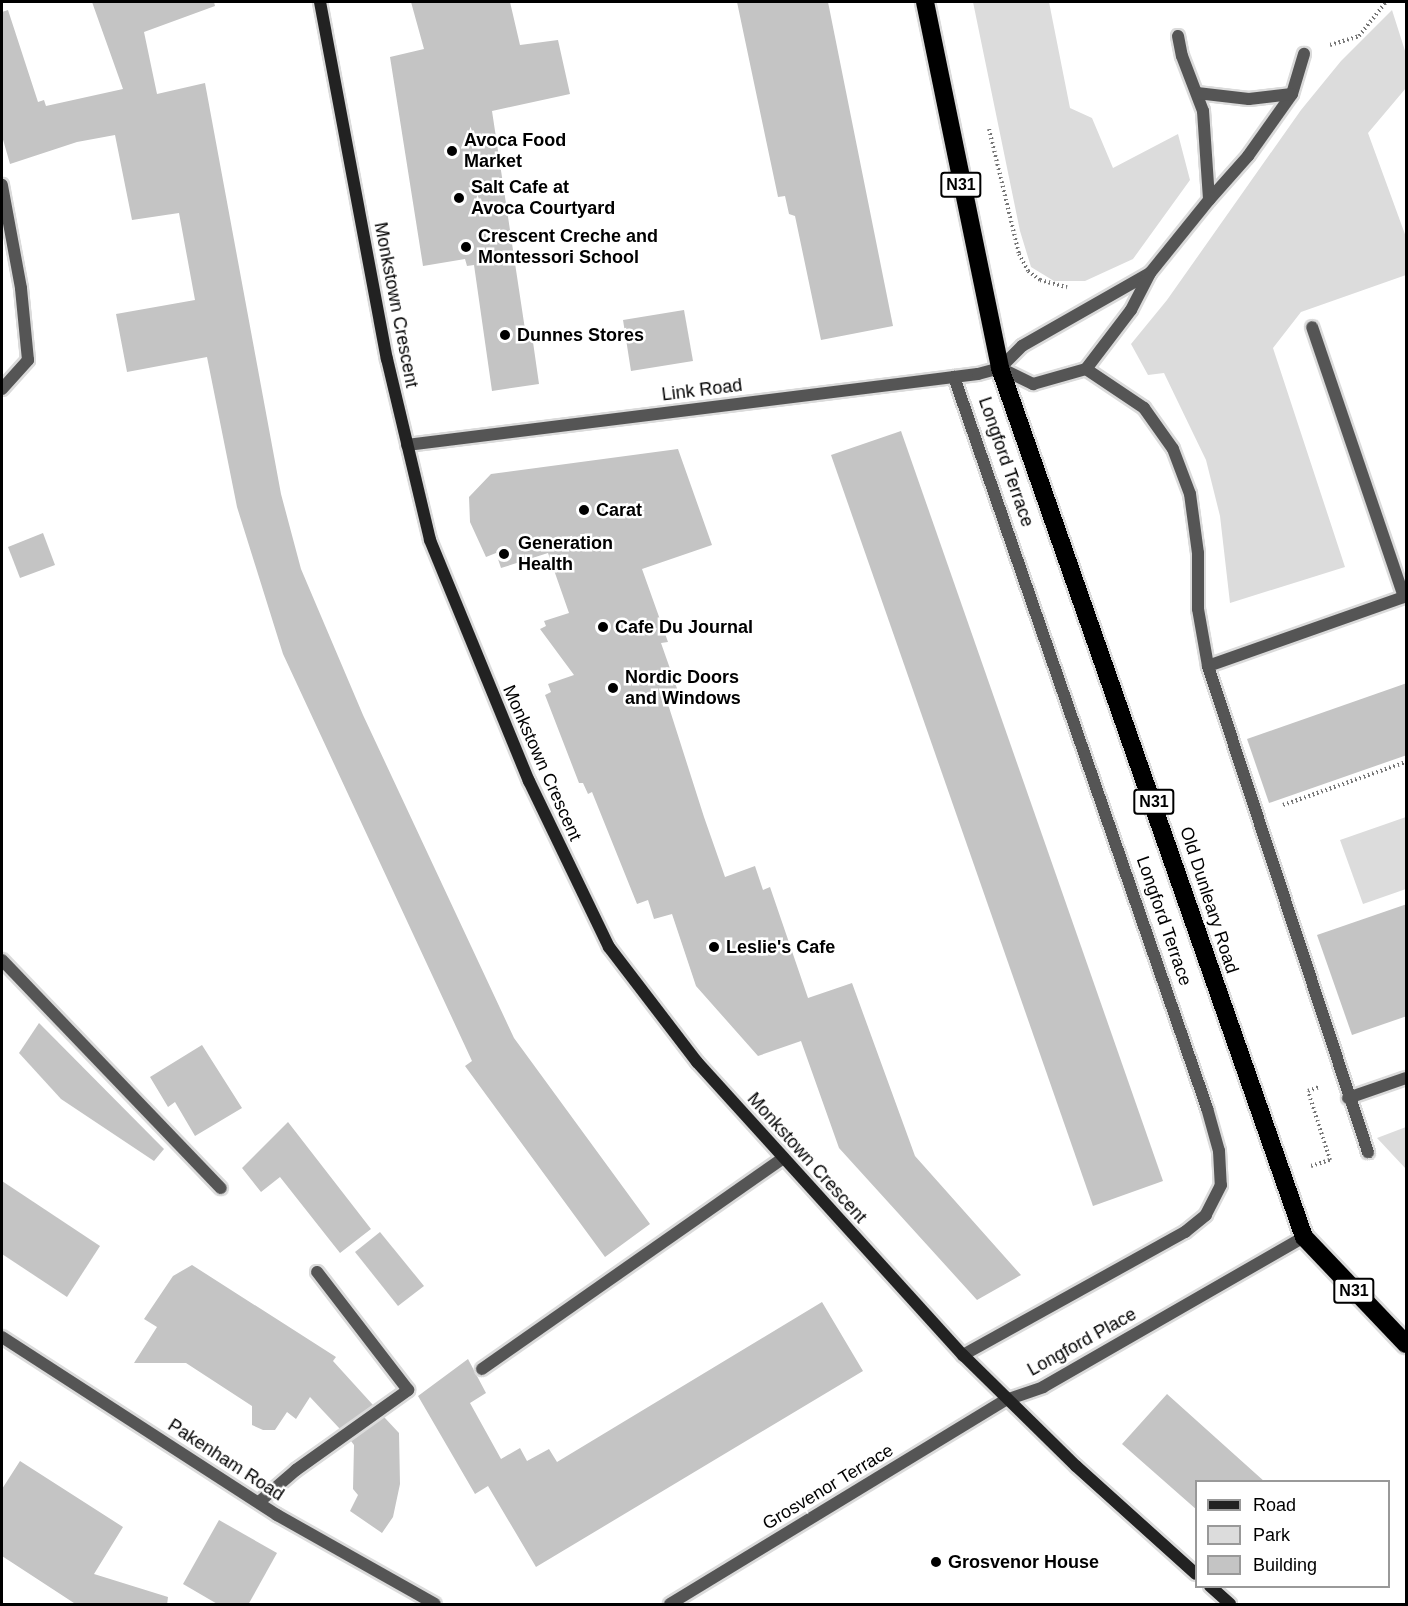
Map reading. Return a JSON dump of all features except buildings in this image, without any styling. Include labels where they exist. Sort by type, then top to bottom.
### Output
[{"type":"highway","name":"Longford Terrace","points":[[925,2],[1000,368]]},
{"type":"highway","name":"Old Dunleary Road","points":[[1000,368],[1304,1237],[1407,1344]]},
{"type":"main road","name":"Monkstown Crescent","points":[[320,2],[406,444],[430,540],[486,680],[572,877],[609,947],[697,1062],[1006,1400]]},
{"type":"main road","points":[[1006,1400],[1195,1573]]},
{"type":"main road","points":[[1211,1588],[1230,1605]]},
{"type":"street","points":[[1179,36],[1182,56],[1203,111],[1209,200]]},
{"type":"street","points":[[1150,273],[1022,346],[1000,368],[1034,384],[1086,369],[1131,310],[1150,273],[1248,156],[1292,94],[1304,54]]},
{"type":"street","points":[[1197,93],[1249,99],[1292,94]]},
{"type":"street","points":[[2,185],[28,360],[2,389]]},
{"type":"street","points":[[1208,666],[1404,597],[1312,327]]},
{"type":"street","name":"Link Road","points":[[406,444],[954,377],[1000,368]]},
{"type":"street","points":[[1086,369],[1144,408],[1173,449],[1190,494],[1198,553],[1198,609],[1208,666],[1348,1098],[1368,1152]]},
{"type":"street","name":"Longford Terrace","points":[[954,377],[1207,1108],[1219,1150],[1221,1185],[1206,1215],[1185,1233],[963,1355]]},
{"type":"street","points":[[2,960],[221,1188]]},
{"type":"street","points":[[1348,1098],[1407,1078]]},
{"type":"street","points":[[482,1369],[783,1158]]},
{"type":"street","name":"Longford Place","points":[[1006,1400],[1043,1387],[1304,1237]]},
{"type":"street","points":[[259,1503],[297,1470],[408,1390],[317,1272]]},
{"type":"street","name":"Pakenham Road","points":[[2,1337],[259,1503],[435,1605]]},
{"type":"street","name":"Grosvenor Terrace","points":[[670,1605],[1006,1400]]},
{"type":"path","points":[[1359,36],[1386,2]]},
{"type":"path","points":[[989,129],[1019,254],[1028,271],[1040,280],[1071,287]]},
{"type":"path","points":[[1257,813],[1407,762]]},
{"type":"path","points":[[1302,1169],[1330,1160],[1308,1091],[1342,1079]]},
{"type":"green space","points":[[973,2],[1049,2],[1070,108],[1092,118],[1113,168],[1178,134],[1190,180],[1133,259],[1085,281],[1054,281],[1031,267],[1020,231]]},
{"type":"green space","points":[[1392,10],[1406,54],[1406,88],[1368,133],[1406,237],[1406,275],[1301,312],[1273,348],[1345,567],[1230,603],[1220,516],[1206,460],[1164,373],[1148,375],[1131,344],[1167,300],[1301,110],[1341,61]]},
{"type":"green space","points":[[1406,817],[1406,889],[1363,904],[1340,840]]},
{"type":"green space","points":[[1406,1127],[1406,1169],[1377,1138]]},
{"type":"place","name":"Avoca Food Market","points":[[452,151]]},
{"type":"place","name":"Salt Cafe at Avoca Courtyard","points":[[459,198]]},
{"type":"place","name":"Crescent Creche and Montessori School","points":[[466,247]]},
{"type":"place","name":"Dunnes Stores","points":[[505,335]]},
{"type":"place","name":"Carat","points":[[584,510]]},
{"type":"place","name":"Generation Health","points":[[504,554]]},
{"type":"place","name":"Cafe Du Journal","points":[[603,627]]},
{"type":"place","name":"Nordic Doors and Windows","points":[[613,688]]},
{"type":"place","name":"Leslie's Cafe","points":[[714,947]]},
{"type":"place","name":"Grosvenor House","points":[[936,1562]]}]
